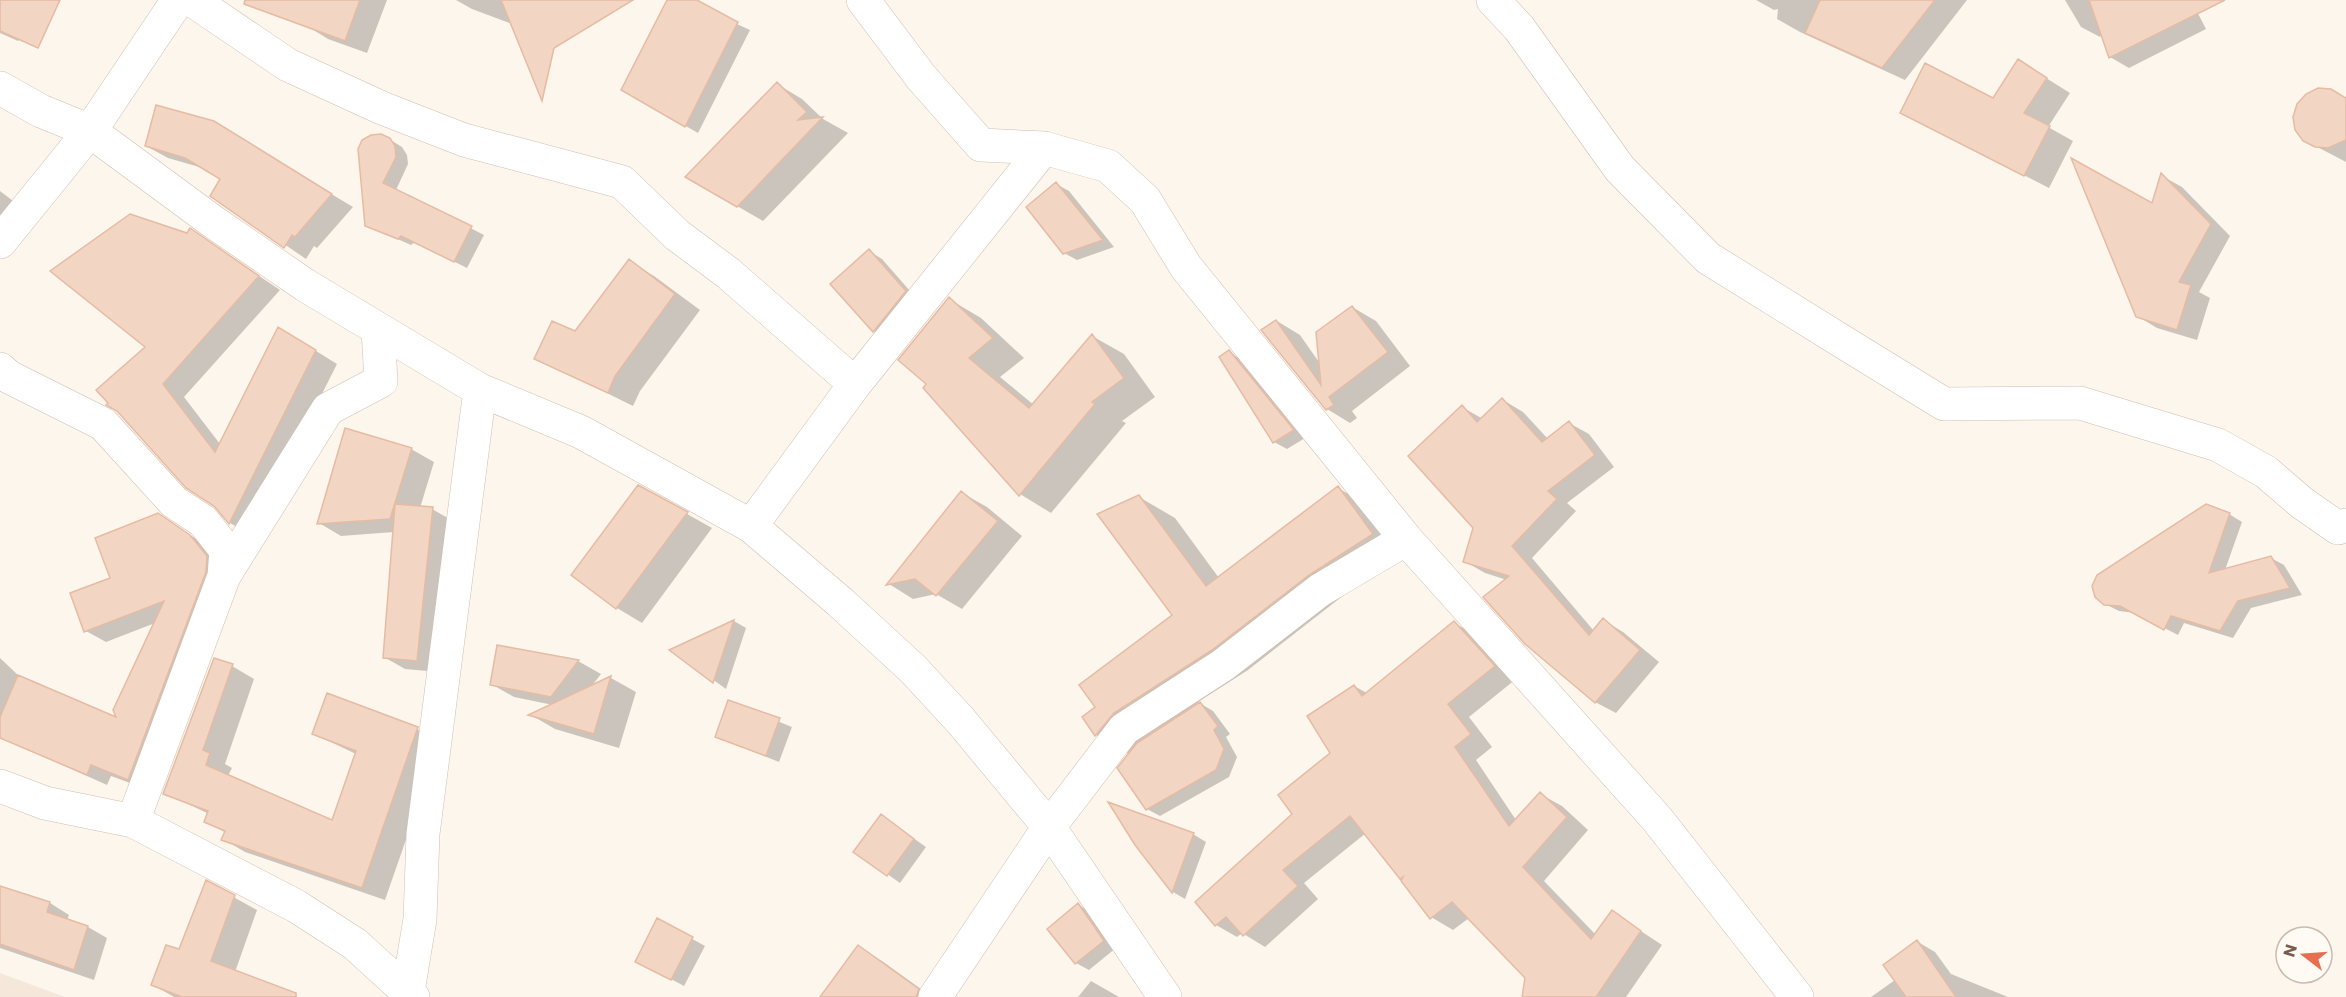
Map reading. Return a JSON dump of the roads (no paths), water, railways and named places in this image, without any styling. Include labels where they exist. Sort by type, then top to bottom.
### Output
[{"type":"street","points":[[0,242],[90,131],[178,0]]},
{"type":"street","points":[[192,0],[288,65],[382,108],[464,140],[622,182],[677,235],[728,273],[855,384]]},
{"type":"street","points":[[863,0],[921,77],[981,145],[1044,148],[1108,166],[1144,200],[1186,267],[1406,539],[1657,819],[1797,997]]},
{"type":"street","points":[[1493,0],[1519,28],[1620,169],[1708,258],[1944,404],[2080,403],[2218,446],[2266,472],[2302,503],[2338,528],[2346,525]]},
{"type":"street","points":[[0,88],[41,111],[90,131],[212,221],[378,330],[480,390],[581,432],[750,526],[840,602],[913,669],[961,721],[1049,827],[1165,997]]},
{"type":"street","points":[[750,526],[855,384],[1044,148]]},
{"type":"street","points":[[133,821],[224,576],[328,409],[381,381],[378,330]]},
{"type":"street","points":[[0,369],[9,377],[104,424],[174,502],[202,521],[219,540],[226,550],[224,576]]},
{"type":"street","points":[[411,994],[420,919],[424,823],[480,390]]},
{"type":"street","points":[[935,997],[1049,827],[1124,729],[1223,665],[1320,590],[1406,539]]},
{"type":"street","points":[[0,786],[45,803],[133,821],[296,906],[355,944],[411,994]]}]
